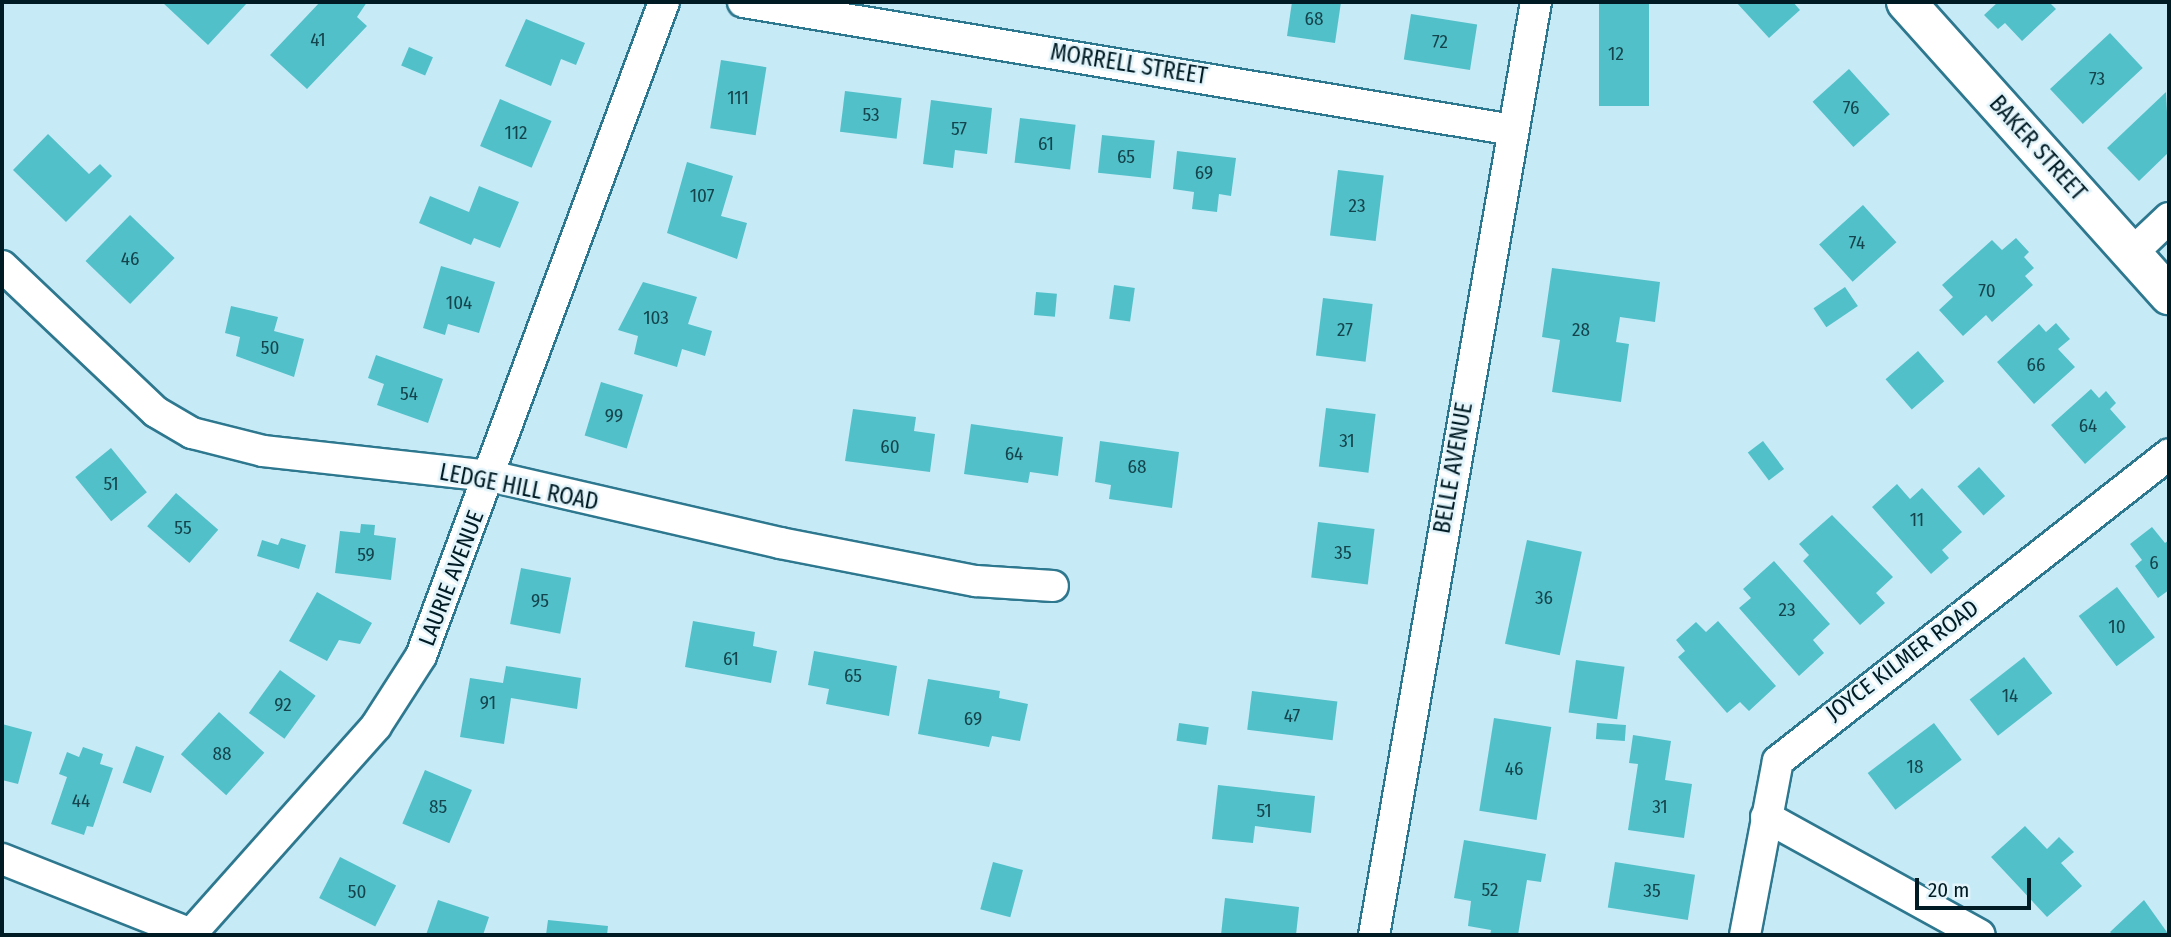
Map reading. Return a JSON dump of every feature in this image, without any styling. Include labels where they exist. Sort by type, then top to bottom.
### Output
[{"type":"street","name":"LAURIE AVENUE","points":[[191,935],[391,703],[421,656],[664,2]]},
{"type":"street","name":"MORRELL STREET","points":[[743,2],[1513,130]]},
{"type":"street","name":"BELLE AVENUE","points":[[1374,935],[1536,2]]},
{"type":"street","name":"BAKER STREET","points":[[1906,2],[2169,295]]},
{"type":"street","points":[[2132,254],[2169,218]]},
{"type":"street","name":"LEDGE HILL ROAD","points":[[2,266],[156,412],[192,433],[263,452],[490,476],[780,543],[976,581],[1053,586]]},
{"type":"street","name":"JOYCE KILMER ROAD","points":[[1745,935],[1778,761],[1810,730],[2169,454]]},
{"type":"street","points":[[1766,817],[1980,935]]},
{"type":"street","points":[[2,859],[191,935]]},
{"type":"building","points":[[162,2],[248,2],[208,45]]},
{"type":"building","points":[[320,2],[367,2],[357,17],[367,26],[307,89],[270,55]]},
{"type":"building","points":[[1292,2],[1341,2],[1335,43],[1287,36]]},
{"type":"building","points":[[1599,2],[1649,2],[1649,106],[1599,106]]},
{"type":"building","points":[[1736,2],[1793,2],[1800,10],[1769,38]]},
{"type":"building","points":[[1998,2],[2049,2],[2056,9],[2022,41],[2005,23],[1998,29],[1984,15]]},
{"type":"building","points":[[1411,14],[1477,24],[1470,70],[1404,59]]},
{"type":"building","points":[[526,19],[585,43],[576,65],[561,59],[551,86],[505,66]]},
{"type":"building","points":[[2110,33],[2143,68],[2083,124],[2050,89]]},
{"type":"building","points":[[409,47],[433,57],[425,76],[401,65]]},
{"type":"building","points":[[721,60],[766,67],[756,135],[710,128]]},
{"type":"building","points":[[1849,69],[1890,114],[1853,147],[1813,102]]},
{"type":"building","points":[[845,91],[902,98],[897,139],[840,132]]},
{"type":"building","points":[[2166,92],[2169,152],[2139,181],[2107,148]]},
{"type":"building","points":[[500,99],[552,121],[532,168],[480,146]]},
{"type":"building","points":[[931,100],[992,108],[987,154],[955,150],[953,168],[923,164]]},
{"type":"building","points":[[1020,118],[1076,125],[1070,169],[1015,163]]},
{"type":"building","points":[[48,134],[89,174],[100,164],[112,176],[66,222],[13,170]]},
{"type":"building","points":[[1102,135],[1155,141],[1151,178],[1098,173]]},
{"type":"building","points":[[1177,151],[1236,158],[1231,196],[1219,194],[1217,212],[1192,209],[1194,192],[1173,189]]},
{"type":"building","points":[[687,162],[733,176],[721,216],[747,223],[737,259],[667,233]]},
{"type":"building","points":[[1338,170],[1384,176],[1376,241],[1330,236]]},
{"type":"building","points":[[479,186],[519,202],[500,248],[474,238],[471,245],[419,223],[430,196],[469,212]]},
{"type":"building","points":[[1863,205],[1896,242],[1853,282],[1819,244]]},
{"type":"building","points":[[130,215],[175,258],[130,304],[86,261]]},
{"type":"building","points":[[2016,238],[2029,252],[2024,257],[2034,268],[2025,276],[2033,285],[1992,322],[1986,315],[1963,336],[1939,310],[1953,297],[1942,285],[1992,240],[2002,250]]},
{"type":"building","points":[[441,266],[495,282],[479,333],[448,324],[445,335],[423,328]]},
{"type":"building","points":[[1552,268],[1660,282],[1655,322],[1620,317],[1616,342],[1629,344],[1621,402],[1552,392],[1560,340],[1542,337]]},
{"type":"building","points":[[643,282],[697,297],[688,324],[712,331],[705,356],[682,349],[677,367],[634,354],[638,336],[618,330]]},
{"type":"building","points":[[1114,285],[1135,288],[1130,322],[1109,319]]},
{"type":"building","points":[[1845,287],[1858,306],[1826,327],[1813,308]]},
{"type":"building","points":[[1036,292],[1057,294],[1055,317],[1034,315]]},
{"type":"building","points":[[1323,298],[1373,304],[1366,362],[1316,356]]},
{"type":"building","points":[[231,306],[278,317],[274,331],[304,339],[294,377],[236,356],[240,337],[225,333]]},
{"type":"building","points":[[2056,323],[2070,339],[2058,349],[2075,367],[2034,404],[1997,362],[2039,324],[2046,332]]},
{"type":"building","points":[[1918,351],[1944,381],[1912,409],[1886,379]]},
{"type":"building","points":[[376,355],[443,379],[428,423],[377,405],[384,384],[368,378]]},
{"type":"building","points":[[601,382],[643,395],[627,448],[585,436]]},
{"type":"building","points":[[2091,389],[2099,398],[2106,391],[2116,403],[2110,409],[2126,427],[2085,464],[2051,425]]},
{"type":"building","points":[[1326,408],[1376,414],[1368,473],[1319,467]]},
{"type":"building","points":[[853,409],[916,417],[914,431],[935,434],[930,472],[845,461]]},
{"type":"building","points":[[971,424],[1063,437],[1058,476],[1030,472],[1028,483],[964,474]]},
{"type":"building","points":[[1100,441],[1179,452],[1172,508],[1109,499],[1111,485],[1095,482]]},
{"type":"building","points":[[1763,441],[1784,469],[1769,480],[1748,452]]},
{"type":"building","points":[[111,448],[147,492],[111,521],[75,477]]},
{"type":"building","points":[[1979,467],[2005,496],[1984,515],[1957,486]]},
{"type":"building","points":[[1897,484],[1910,499],[1922,488],[1962,532],[1942,550],[1949,558],[1931,574],[1872,507]]},
{"type":"building","points":[[176,493],[218,530],[189,563],[147,526]]},
{"type":"building","points":[[1832,515],[1893,577],[1876,593],[1885,603],[1860,625],[1803,561],[1809,555],[1799,544]]},
{"type":"building","points":[[1318,522],[1375,529],[1368,585],[1311,578]]},
{"type":"building","points":[[361,524],[375,525],[374,535],[396,538],[391,580],[335,573],[340,531],[360,533]]},
{"type":"building","points":[[2152,527],[2165,543],[2169,540],[2169,590],[2158,598],[2135,566],[2142,560],[2130,544]]},
{"type":"building","points":[[281,538],[306,545],[299,569],[257,556],[262,540],[278,545]]},
{"type":"building","points":[[1527,540],[1582,552],[1560,655],[1505,644]]},
{"type":"building","points":[[1774,561],[1830,624],[1813,640],[1824,653],[1799,676],[1739,608],[1751,598],[1743,589]]},
{"type":"building","points":[[521,568],[571,578],[560,634],[510,624]]},
{"type":"building","points":[[2117,587],[2155,637],[2117,666],[2079,616]]},
{"type":"building","points":[[317,592],[372,623],[360,644],[339,640],[327,661],[289,641]]},
{"type":"building","points":[[693,621],[755,632],[753,646],[777,651],[771,683],[685,667]]},
{"type":"building","points":[[1718,621],[1776,686],[1749,711],[1740,702],[1727,713],[1678,657],[1685,651],[1676,640],[1696,622],[1706,632]]},
{"type":"building","points":[[814,651],[897,666],[889,716],[826,704],[829,689],[808,685]]},
{"type":"building","points":[[2024,657],[2052,693],[1998,736],[1970,699]]},
{"type":"building","points":[[1576,660],[1625,667],[1617,719],[1569,712]]},
{"type":"building","points":[[506,666],[581,678],[577,709],[511,698],[504,744],[460,737],[470,678],[503,683]]},
{"type":"building","points":[[280,670],[316,696],[284,739],[249,713]]},
{"type":"building","points":[[928,679],[1000,691],[999,698],[1028,704],[1020,741],[992,736],[989,747],[918,734]]},
{"type":"building","points":[[1252,691],[1337,701],[1333,740],[1247,730]]},
{"type":"building","points":[[219,712],[264,753],[226,795],[181,754]]},
{"type":"building","points":[[1494,718],[1551,727],[1537,820],[1479,811]]},
{"type":"building","points":[[1179,723],[1209,727],[1206,745],[1176,741]]},
{"type":"building","points":[[1597,723],[1626,725],[1625,741],[1596,739]]},
{"type":"building","points":[[1934,723],[1962,760],[1895,810],[1868,773]]},
{"type":"building","points":[[2,724],[32,732],[18,784],[2,780]]},
{"type":"building","points":[[1633,735],[1671,741],[1665,780],[1692,784],[1684,838],[1628,830],[1638,764],[1629,763]]},
{"type":"building","points":[[136,746],[164,756],[151,793],[123,783]]},
{"type":"building","points":[[83,747],[103,754],[100,764],[113,768],[93,827],[87,826],[84,835],[51,824],[67,777],[59,774],[67,752],[79,757]]},
{"type":"building","points":[[425,770],[472,790],[449,843],[402,823]]},
{"type":"building","points":[[1218,785],[1315,796],[1311,833],[1255,826],[1253,843],[1212,839]]},
{"type":"building","points":[[2025,826],[2047,849],[2059,837],[2074,852],[2061,863],[2082,886],[2047,917],[1991,857]]},
{"type":"building","points":[[1464,840],[1546,854],[1541,882],[1527,880],[1518,935],[1490,935],[1491,930],[1468,926],[1471,901],[1454,898]]},
{"type":"building","points":[[340,857],[396,886],[375,927],[319,898]]},
{"type":"building","points":[[993,862],[1023,870],[1010,917],[980,909]]},
{"type":"building","points":[[1615,862],[1695,875],[1688,920],[1608,907]]},
{"type":"building","points":[[1225,898],[1299,907],[1296,935],[1221,935]]},
{"type":"building","points":[[438,900],[489,917],[483,935],[426,935]]},
{"type":"building","points":[[2144,900],[2169,935],[2113,935],[2110,932]]},
{"type":"building","points":[[548,920],[608,926],[607,935],[546,935]]}]
